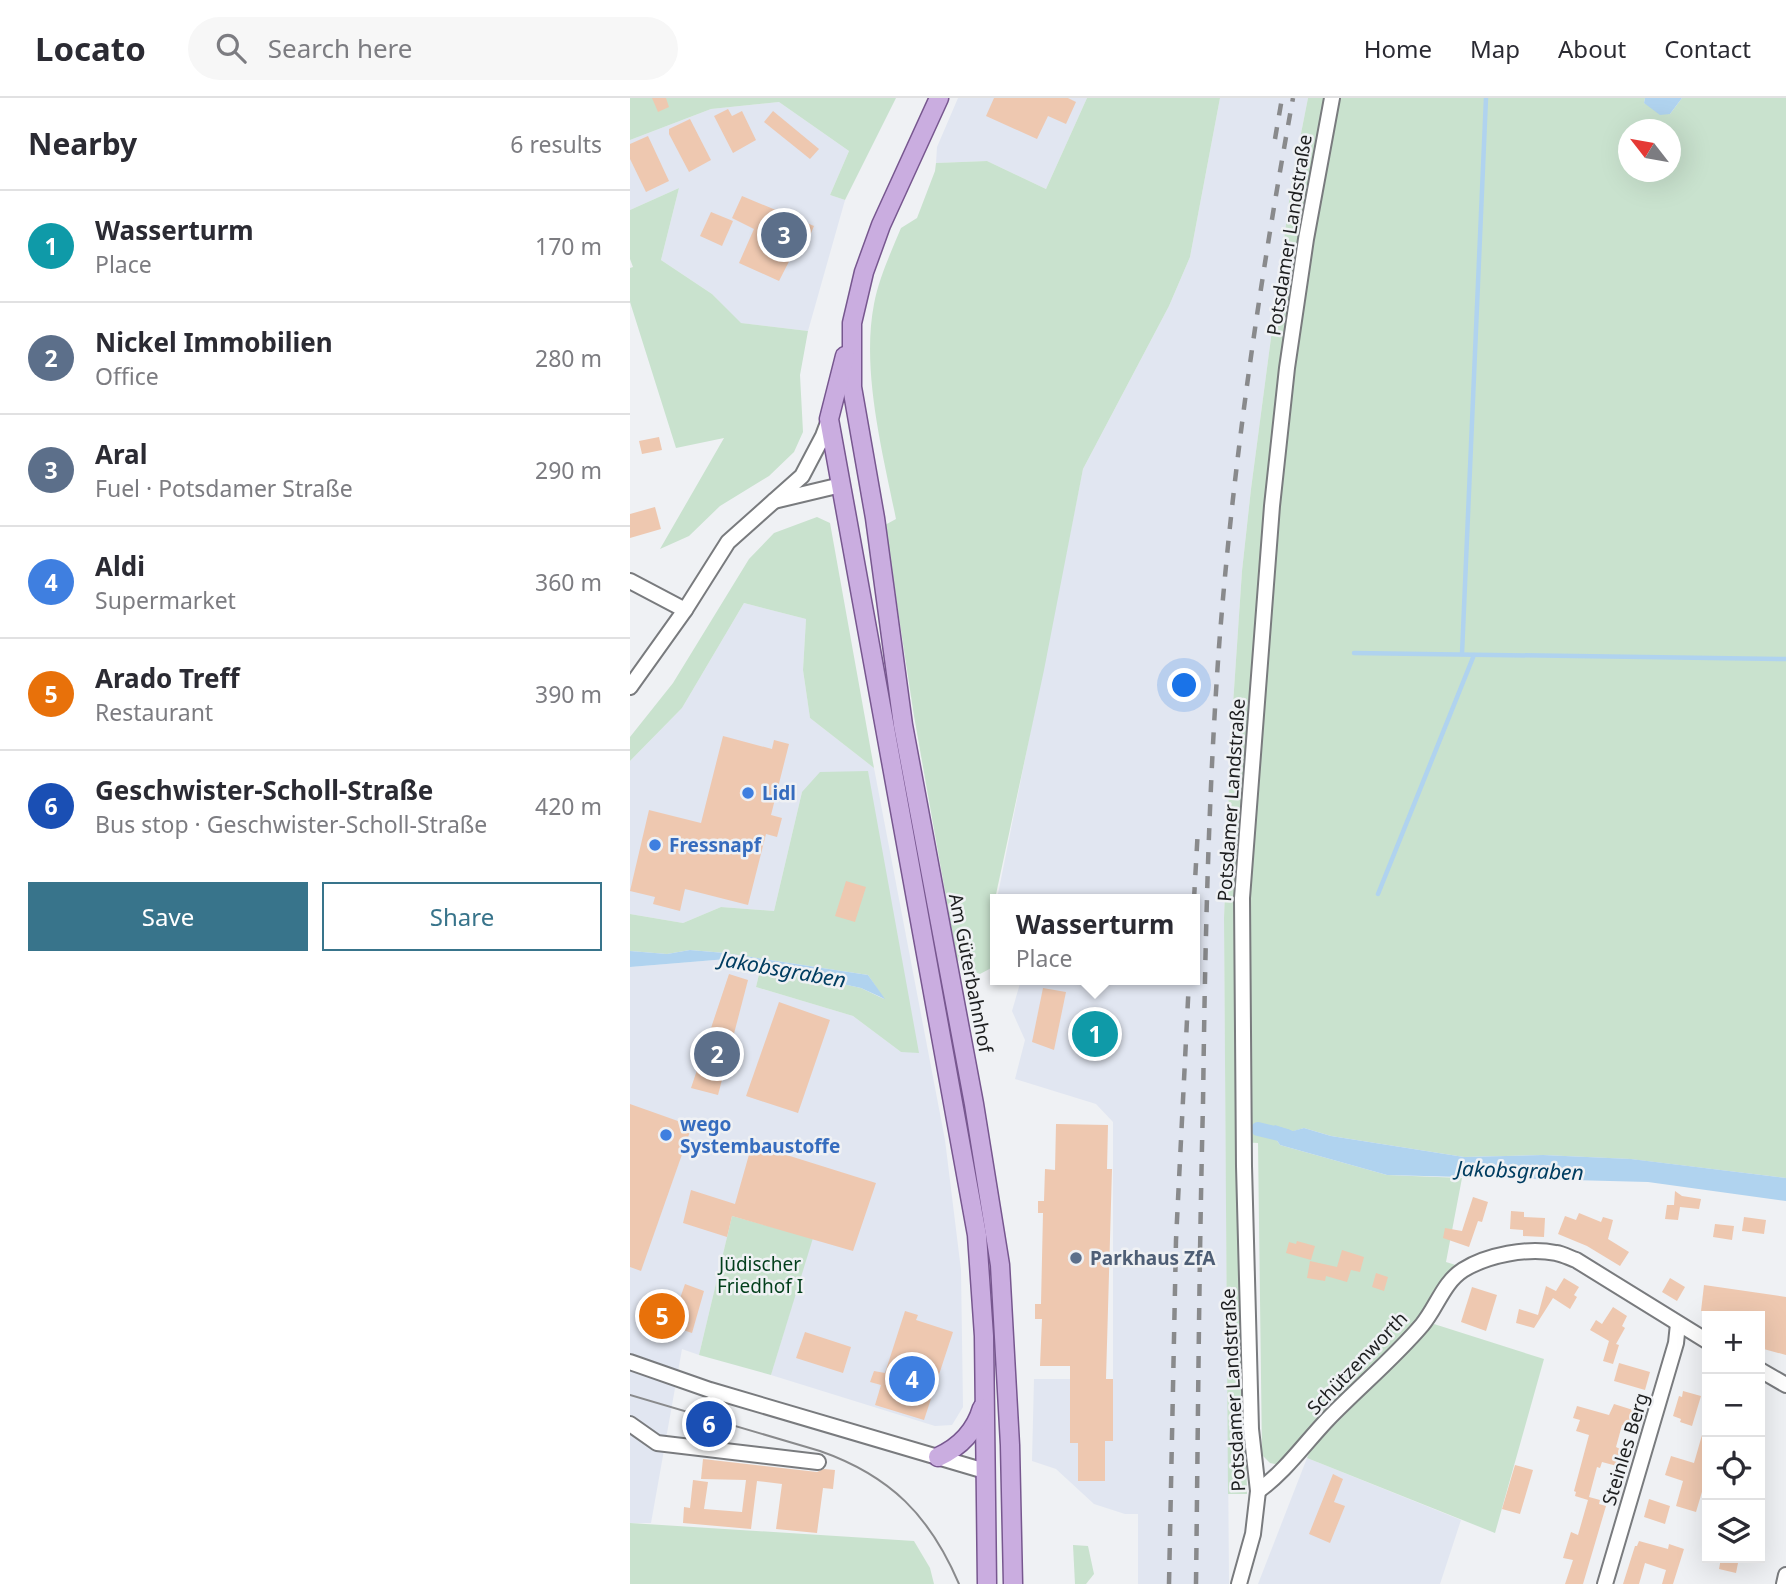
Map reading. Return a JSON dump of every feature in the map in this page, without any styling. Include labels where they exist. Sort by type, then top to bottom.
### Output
[{"type":"main road","points":[[829,419],[864,272],[881,226],[939,98]]},
{"type":"main road","name":"Am Güterbahnhof","points":[[852,329],[852,387],[875,518],[903,725],[974,1104],[1000,1265],[1011,1478],[1013,1584]]},
{"type":"main road","name":"Am Güterbahnhof","points":[[829,419],[977,1235],[984,1336],[987,1584]]},
{"type":"main road","points":[[841,485],[867,479]]},
{"type":"main road","points":[[936,1008],[955,1005]]},
{"type":"main road","points":[[938,1457],[958,1446],[974,1428],[984,1404],[985,1391]]},
{"type":"main road","points":[[985,1471],[1011,1478]]},
{"type":"street","name":"Potsdamer Landstraße","points":[[1239,1584],[1257,1509],[1258,1491],[1251,1429],[1242,898],[1275,478],[1287,368],[1306,239],[1332,98]]},
{"type":"street","points":[[630,687],[685,610],[728,542],[802,476],[829,419]]},
{"type":"street","points":[[770,502],[841,485]]},
{"type":"street","points":[[630,581],[685,610]]},
{"type":"street","name":"Schützenworth","points":[[1258,1491],[1278,1477],[1326,1421],[1423,1324],[1454,1277],[1480,1262],[1508,1254],[1538,1251],[1558,1253],[1576,1260],[1702,1338]]},
{"type":"street","name":"Steinles Berg","points":[[1605,1584],[1676,1343],[1678,1324]]},
{"type":"street","points":[[630,1362],[710,1391],[985,1471]]},
{"type":"street","points":[[1765,1373],[1786,1385]]},
{"type":"street","points":[[630,1424],[657,1443],[818,1462]]},
{"type":"street","points":[[1784,1584],[1786,1575]]},
{"type":"shaded area","points":[[958,98],[1087,98],[1046,189],[987,161],[936,163],[937,147]]},
{"type":"shaded area","points":[[1220,98],[1308,98],[1292,179],[1251,489],[1242,571],[1231,734],[1224,918],[1229,1584],[1138,1584],[1138,1514],[1125,1514],[1094,1504],[1056,1469],[1032,1461],[1034,1379],[1113,1379],[1113,1122],[1096,1104],[1015,1079],[1025,1040],[1012,1011],[1020,985],[1200,985],[1200,894],[998,894],[1083,469],[1169,306],[1190,257]]},
{"type":"shaded area","points":[[779,102],[849,151],[830,195],[845,200],[808,331],[740,323],[712,294],[661,260],[679,188],[630,210],[630,140],[711,109]]},
{"type":"shaded area","points":[[744,603],[806,619],[803,670],[810,718],[874,768],[945,1140],[961,1270],[963,1407],[952,1425],[935,1426],[771,1375],[812,1238],[732,1216],[699,1355],[682,1349],[651,1523],[630,1523],[630,967],[727,959],[761,966],[756,987],[853,1016],[901,1052],[802,792],[774,911],[721,907],[683,923],[630,914],[630,761],[682,708]]},
{"type":"shaded area","points":[[1307,1458],[1461,1520],[1440,1584],[1258,1584]]},
{"type":"green space","points":[[630,98],[896,98],[845,200],[830,195],[849,151],[779,102],[711,109],[630,140]]},
{"type":"green space","points":[[1087,98],[1220,98],[1190,257],[1169,306],[1083,469],[996,894],[990,894],[990,969],[980,974],[964,968],[957,959],[914,716],[885,525],[896,519],[875,412],[870,357],[871,330],[876,294],[886,265],[901,228],[917,218],[936,163],[987,161],[1046,189]]},
{"type":"green space","points":[[1308,98],[1645,98],[1644,103],[1670,114],[1682,98],[1786,98],[1786,1178],[1630,1159],[1543,1155],[1464,1157],[1331,1136],[1304,1128],[1294,1131],[1270,1130],[1280,1145],[1387,1175],[1462,1178],[1446,1262],[1459,1266],[1419,1324],[1280,1465],[1270,1463],[1262,1455],[1258,1143],[1239,1142],[1247,1494],[1228,1494],[1224,918],[1231,734],[1242,571],[1292,179]]},
{"type":"green space","points":[[679,188],[661,260],[712,294],[741,323],[808,331],[800,375],[803,432],[794,452],[769,476],[720,506],[689,536],[660,549],[724,438],[676,448],[630,302],[630,268],[633,267],[630,259],[630,210]]},
{"type":"green space","points":[[817,517],[830,523],[874,768],[810,718],[803,670],[806,619],[744,603],[682,708],[630,761],[630,737],[673,683],[749,559],[774,533]]},
{"type":"green space","points":[[868,771],[919,1053],[901,1052],[853,1016],[756,987],[761,966],[861,988],[884,999],[868,975],[725,953],[690,950],[667,954],[630,951],[630,914],[683,923],[721,907],[774,911],[802,792],[820,772]]},
{"type":"green space","name":"Jüdischer Friedhof I","points":[[732,1216],[813,1238],[771,1375],[699,1355]]},
{"type":"green space","points":[[1434,1324],[1544,1359],[1495,1533],[1307,1458],[1311,1449]]},
{"type":"green space","points":[[630,1523],[914,1541],[930,1568],[934,1584],[630,1584]]},
{"type":"green space","points":[[1073,1545],[1088,1546],[1094,1574],[1086,1584],[1075,1584]]},
{"type":"water","points":[[1645,98],[1682,98],[1670,114],[1660,115],[1644,103]]},
{"type":"water","points":[[690,950],[868,975],[885,999],[861,988],[727,959],[630,967],[630,951],[667,954]]},
{"type":"water","points":[[1275,1125],[1293,1131],[1304,1128],[1331,1136],[1464,1157],[1543,1155],[1631,1159],[1786,1178],[1786,1201],[1648,1182],[1387,1175],[1280,1145],[1270,1130]]},
{"type":"building","points":[[652,98],[666,98],[669,107],[658,112]]},
{"type":"building","points":[[994,98],[1068,98],[1076,102],[1066,124],[1048,116],[1037,139],[986,116]]},
{"type":"building","points":[[728,109],[732,116],[742,111],[756,140],[733,153],[714,116]]},
{"type":"building","points":[[773,111],[819,149],[810,159],[764,122]]},
{"type":"building","points":[[690,119],[711,160],[689,172],[669,134],[669,129]]},
{"type":"building","points":[[648,136],[669,181],[646,192],[630,159],[630,144]]},
{"type":"building","points":[[742,196],[814,226],[806,245],[799,242],[779,281],[739,263],[754,229],[732,218]]},
{"type":"building","points":[[711,212],[733,221],[722,246],[700,236]]},
{"type":"building","points":[[659,437],[662,450],[642,454],[639,441]]},
{"type":"building","points":[[655,507],[661,529],[630,538],[630,514]]},
{"type":"building","points":[[723,736],[772,749],[774,740],[789,744],[771,815],[782,818],[777,837],[766,834],[748,905],[685,889],[680,911],[653,904],[655,897],[630,891],[649,810],[701,823]]},
{"type":"building","points":[[846,881],[866,887],[855,922],[835,916]]},
{"type":"building","points":[[729,974],[748,980],[718,1095],[691,1088]]},
{"type":"building","points":[[1043,988],[1066,992],[1054,1050],[1032,1042]]},
{"type":"building","points":[[779,1002],[830,1020],[798,1113],[746,1096]]},
{"type":"building","points":[[1087,1018],[1107,1021],[1103,1049],[1083,1046]]},
{"type":"building","points":[[630,1104],[692,1126],[641,1271],[630,1267]]},
{"type":"building","name":"Parkhaus ZfA","points":[[1056,1124],[1108,1125],[1107,1169],[1112,1169],[1106,1379],[1113,1379],[1113,1441],[1105,1441],[1105,1481],[1078,1481],[1078,1443],[1070,1443],[1070,1366],[1040,1366],[1042,1319],[1035,1319],[1035,1304],[1041,1304],[1043,1213],[1038,1213],[1038,1201],[1044,1201],[1045,1169],[1055,1170]]},
{"type":"building","points":[[752,1144],[876,1183],[853,1251],[732,1216],[727,1237],[683,1223],[691,1190],[735,1204]]},
{"type":"building","points":[[1675,1191],[1682,1196],[1701,1199],[1699,1209],[1680,1207],[1678,1220],[1665,1219],[1667,1205],[1674,1205]]},
{"type":"building","points":[[1473,1197],[1488,1202],[1482,1222],[1478,1221],[1469,1247],[1443,1238],[1445,1228],[1462,1231]]},
{"type":"building","points":[[1511,1211],[1524,1212],[1524,1217],[1545,1218],[1544,1237],[1523,1236],[1523,1230],[1510,1229]]},
{"type":"building","points":[[1579,1213],[1601,1222],[1603,1217],[1613,1220],[1608,1239],[1629,1252],[1620,1266],[1587,1246],[1558,1234],[1565,1216],[1576,1220]]},
{"type":"building","points":[[1744,1217],[1766,1220],[1764,1234],[1742,1231]]},
{"type":"building","points":[[1715,1224],[1734,1226],[1732,1240],[1713,1237]]},
{"type":"building","points":[[1297,1241],[1315,1246],[1311,1260],[1286,1253],[1289,1242],[1296,1244]]},
{"type":"building","points":[[1342,1250],[1364,1257],[1360,1272],[1351,1270],[1347,1282],[1326,1276],[1325,1281],[1307,1278],[1310,1261],[1337,1267]]},
{"type":"building","points":[[1376,1273],[1388,1277],[1384,1291],[1372,1287]]},
{"type":"building","points":[[1564,1278],[1579,1287],[1570,1309],[1553,1298],[1534,1328],[1516,1323],[1519,1309],[1538,1315],[1546,1286],[1556,1291]]},
{"type":"building","points":[[1670,1278],[1685,1287],[1677,1301],[1662,1292]]},
{"type":"building","points":[[685,1284],[704,1291],[692,1333],[656,1321],[658,1316],[654,1314],[659,1300],[677,1307]]},
{"type":"building","points":[[1704,1285],[1786,1297],[1786,1355],[1765,1349],[1765,1311],[1701,1311]]},
{"type":"building","points":[[1472,1287],[1497,1295],[1486,1331],[1461,1322]]},
{"type":"building","points":[[1613,1307],[1627,1316],[1622,1326],[1625,1328],[1616,1344],[1619,1345],[1613,1364],[1603,1361],[1609,1341],[1590,1330],[1596,1320],[1602,1324]]},
{"type":"building","points":[[905,1311],[918,1315],[916,1320],[953,1332],[924,1420],[875,1405],[881,1385],[870,1382],[874,1371],[885,1373]]},
{"type":"building","points":[[805,1332],[851,1347],[843,1373],[796,1358]]},
{"type":"building","points":[[1619,1363],[1650,1372],[1645,1390],[1614,1381]]},
{"type":"building","points":[[1683,1391],[1701,1396],[1692,1426],[1673,1416]]},
{"type":"building","points":[[1614,1404],[1633,1410],[1628,1426],[1622,1425],[1616,1447],[1622,1450],[1617,1466],[1602,1462],[1600,1468],[1597,1467],[1589,1497],[1600,1500],[1599,1504],[1606,1506],[1583,1584],[1565,1584],[1573,1560],[1563,1558],[1571,1532],[1578,1535],[1588,1500],[1575,1496],[1574,1491],[1589,1435],[1576,1431],[1580,1420],[1573,1418],[1577,1406],[1609,1415]]},
{"type":"building","points":[[1702,1435],[1702,1492],[1696,1512],[1676,1506],[1683,1481],[1665,1475],[1671,1456],[1694,1463]]},
{"type":"building","points":[[703,1459],[817,1472],[824,1469],[835,1470],[833,1489],[823,1488],[817,1533],[776,1529],[782,1484],[757,1481],[751,1529],[683,1523],[684,1507],[690,1508],[693,1480],[708,1482],[704,1509],[742,1512],[746,1480],[701,1479]]},
{"type":"building","points":[[1515,1465],[1533,1470],[1520,1514],[1502,1509]]},
{"type":"building","points":[[1333,1474],[1343,1479],[1334,1502],[1345,1506],[1330,1543],[1309,1534]]},
{"type":"building","points":[[1649,1499],[1670,1506],[1665,1524],[1644,1517]]},
{"type":"building","points":[[1639,1541],[1668,1549],[1669,1544],[1684,1549],[1673,1584],[1662,1584],[1666,1570],[1645,1563],[1639,1584],[1623,1584]]},
{"type":"building","points":[[1720,1563],[1738,1563],[1736,1573],[1719,1569]]},
{"type":"waterway","points":[[1462,654],[1486,98]]},
{"type":"waterway","points":[[1354,653],[1786,659]]},
{"type":"waterway","points":[[1378,894],[1474,655]]},
{"type":"waterway","name":"Jakobsgraben","points":[[1258,1129],[1287,1136]]},
{"type":"tram line","points":[[630,1395],[820,1451],[868,1473],[888,1486],[921,1519],[948,1560],[959,1584]]},
{"type":"railway","points":[[1275,139],[1282,98]]},
{"type":"railway","points":[[1196,1584],[1206,933],[1215,704],[1240,440],[1269,235],[1293,98]]},
{"type":"railway","points":[[1194,894],[1198,828]]},
{"type":"railway","points":[[1169,1584],[1176,1240],[1189,985]]},
{"type":"place","name":"Aral","points":[[784,235]]},
{"type":"place","name":"Lidl","points":[[748,793]]},
{"type":"place","name":"Fressnapf","points":[[655,845]]},
{"type":"place","name":"Wasserturm","points":[[1095,1034]]},
{"type":"place","name":"Nickel Immobilien","points":[[717,1054]]},
{"type":"place","name":"wego Systembaustoffe","points":[[666,1135]]},
{"type":"place","name":"Parkhaus ZfA","points":[[1076,1258]]},
{"type":"place","name":"Arado Treff","points":[[662,1316]]},
{"type":"place","name":"Aldi","points":[[912,1379]]},
{"type":"place","name":"Geschwister-Scholl-Straße","points":[[709,1424]]}]
